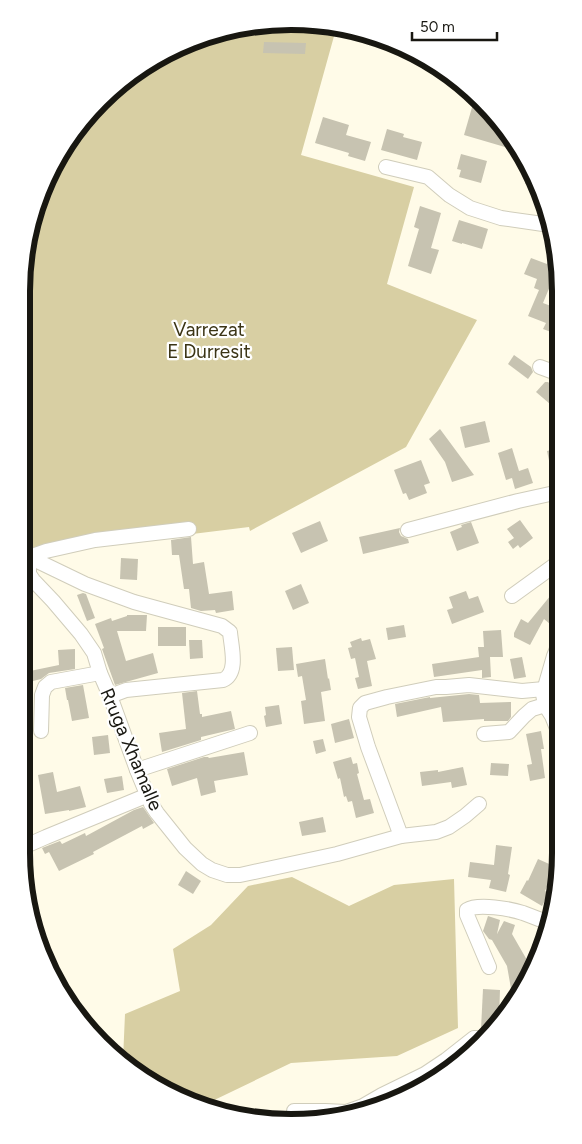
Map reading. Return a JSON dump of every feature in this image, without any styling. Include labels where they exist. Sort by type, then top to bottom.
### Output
[{"type":"street","points":[[386,167],[428,176],[449,195],[470,208],[501,218],[543,224]]},
{"type":"street","points":[[540,367],[552,371]]},
{"type":"street","points":[[408,530],[552,494]]},
{"type":"street","points":[[30,556],[95,540],[189,529]]},
{"type":"street","points":[[30,559],[85,584],[134,602],[222,626],[230,632],[233,668],[228,678],[224,680],[126,690],[110,696]]},
{"type":"street","points":[[512,596],[552,567]]},
{"type":"street","name":"Rruga Xhamalle","points":[[30,575],[94,653],[137,770],[157,814],[194,857],[212,870],[228,875],[240,875],[337,854],[401,836],[436,832],[449,828],[478,804]]},
{"type":"street","points":[[552,663],[543,694],[545,705],[552,716]]},
{"type":"street","points":[[41,731],[42,695],[45,687],[51,682],[100,673]]},
{"type":"street","points":[[401,836],[368,748],[359,717],[360,708],[365,704],[387,697],[436,687],[470,685],[522,691],[544,689]]},
{"type":"street","points":[[484,734],[509,732],[532,709],[545,705]]},
{"type":"street","points":[[137,770],[250,733]]},
{"type":"street","points":[[30,844],[148,795]]},
{"type":"street","points":[[489,967],[467,915],[467,910],[475,907],[498,908],[521,912],[543,921]]},
{"type":"street","points":[[371,1101],[425,1074],[454,1057]]},
{"type":"street","points":[[294,1111],[329,1111]]},
{"type":"green space","name":"Varrezat E Durresit","points":[[291,30],[325,32],[335,34],[301,155],[414,187],[387,284],[477,320],[406,447],[250,531],[249,527],[30,554],[30,291],[32,257],[44,207],[65,160],[84,132],[106,106],[132,84],[176,57],[223,39],[257,32]]},
{"type":"green space","points":[[292,877],[349,906],[394,885],[454,879],[458,1028],[397,1056],[291,1063],[211,1101],[176,1087],[146,1070],[123,1053],[125,1014],[180,991],[173,949],[211,925],[248,886]]},
{"type":"building","points":[[264,42],[306,43],[305,54],[263,53]]},
{"type":"building","points":[[473,104],[509,148],[464,135]]},
{"type":"building","points":[[323,117],[349,125],[346,135],[371,142],[365,161],[348,156],[349,153],[315,143]]},
{"type":"building","points":[[387,129],[404,134],[403,137],[422,142],[417,160],[381,150]]},
{"type":"building","points":[[461,154],[487,161],[481,183],[459,177],[461,170],[457,169]]},
{"type":"building","points":[[420,206],[441,213],[431,248],[439,250],[431,274],[408,266],[419,229],[414,227]]},
{"type":"building","points":[[459,220],[488,229],[482,249],[452,241]]},
{"type":"building","points":[[550,257],[551,282],[543,303],[552,306],[552,332],[543,329],[546,323],[528,316],[539,290],[534,288],[537,279],[524,274],[531,258],[547,264]]},
{"type":"building","points":[[514,355],[531,367],[533,372],[528,379],[508,364]]},
{"type":"building","points":[[545,382],[548,382],[552,386],[552,402],[550,404],[536,392]]},
{"type":"building","points":[[485,421],[490,442],[465,448],[460,427]]},
{"type":"building","points":[[440,429],[474,475],[452,482],[445,462],[429,439]]},
{"type":"building","points":[[512,448],[519,471],[528,468],[533,483],[515,489],[512,478],[506,480],[498,453]]},
{"type":"building","points":[[552,450],[551,470],[547,451]]},
{"type":"building","points":[[421,460],[430,483],[424,485],[427,493],[409,500],[406,493],[403,494],[394,470]]},
{"type":"building","points":[[520,520],[533,538],[520,548],[518,545],[513,549],[508,542],[514,538],[507,529]]},
{"type":"building","points":[[320,521],[328,541],[301,553],[292,533]]},
{"type":"building","points":[[471,522],[479,543],[457,551],[450,532],[462,527],[461,525]]},
{"type":"building","points":[[400,528],[401,536],[408,539],[409,543],[363,554],[359,537]]},
{"type":"building","points":[[191,537],[193,564],[204,562],[209,594],[232,591],[234,610],[216,613],[215,610],[201,611],[191,608],[189,589],[184,589],[179,555],[172,555],[171,540]]},
{"type":"building","points":[[121,558],[138,559],[137,580],[120,579]]},
{"type":"building","points":[[301,584],[309,603],[293,610],[285,591]]},
{"type":"building","points":[[466,591],[469,599],[478,596],[484,612],[452,624],[447,610],[453,608],[449,597]]},
{"type":"building","points":[[86,594],[95,618],[87,621],[77,595]]},
{"type":"building","points":[[551,595],[552,621],[550,624],[544,619],[530,645],[514,637],[521,619],[528,623]]},
{"type":"building","points":[[127,615],[147,615],[146,631],[117,631],[126,661],[153,653],[158,673],[115,685],[95,624],[111,618],[112,621]]},
{"type":"building","points":[[404,625],[406,637],[388,640],[386,628]]},
{"type":"building","points":[[158,627],[186,627],[186,646],[158,646]]},
{"type":"building","points":[[501,630],[503,657],[490,657],[491,677],[482,678],[482,670],[434,677],[432,664],[479,657],[478,647],[484,647],[483,631]]},
{"type":"building","points":[[361,638],[362,641],[370,639],[376,659],[367,661],[372,686],[358,689],[355,678],[359,677],[355,658],[351,659],[348,648],[352,647],[350,642]]},
{"type":"building","points":[[189,640],[202,640],[203,658],[190,659]]},
{"type":"building","points":[[292,647],[294,670],[278,671],[276,648]]},
{"type":"building","points":[[75,649],[75,669],[49,673],[41,679],[30,682],[30,671],[59,665],[58,650]]},
{"type":"building","points":[[522,657],[526,677],[514,679],[510,659]]},
{"type":"building","points":[[325,659],[331,690],[321,692],[325,721],[304,724],[301,701],[306,700],[302,676],[298,677],[296,664]]},
{"type":"building","points":[[83,685],[89,718],[72,721],[65,688]]},
{"type":"building","points":[[197,691],[202,717],[231,711],[235,729],[201,737],[201,740],[162,752],[159,733],[186,729],[182,693]]},
{"type":"building","points":[[479,695],[480,703],[511,702],[511,717],[508,721],[484,721],[484,719],[443,722],[441,707],[397,717],[395,704],[430,697]]},
{"type":"building","points":[[279,705],[282,724],[266,727],[265,707]]},
{"type":"building","points":[[349,719],[354,738],[335,743],[331,724]]},
{"type":"building","points":[[541,731],[544,749],[541,749],[545,778],[530,781],[527,765],[532,764],[526,734]]},
{"type":"building","points":[[108,735],[110,753],[94,755],[92,737]]},
{"type":"building","points":[[323,739],[326,751],[316,754],[313,741]]},
{"type":"building","points":[[244,752],[248,775],[214,781],[216,792],[201,796],[197,778],[172,786],[167,769],[204,757],[209,758]]},
{"type":"building","points":[[351,757],[353,764],[357,763],[359,773],[357,774],[364,800],[370,799],[374,813],[356,818],[352,801],[348,802],[346,796],[344,797],[340,778],[338,779],[333,762]]},
{"type":"building","points":[[491,763],[509,764],[508,776],[490,775]]},
{"type":"building","points":[[463,767],[467,785],[452,788],[451,782],[422,786],[420,772],[438,770],[438,772]]},
{"type":"building","points":[[53,772],[57,792],[80,786],[86,807],[45,814],[38,775]]},
{"type":"building","points":[[122,776],[124,790],[107,793],[104,779]]},
{"type":"building","points":[[143,807],[154,823],[143,829],[142,826],[93,852],[94,854],[59,871],[49,852],[45,854],[42,848],[60,841],[62,844],[85,833],[86,836]]},
{"type":"building","points":[[323,817],[326,832],[302,836],[299,822]]},
{"type":"building","points":[[496,845],[512,847],[508,874],[510,875],[506,892],[489,888],[491,880],[468,877],[470,862],[494,865]]},
{"type":"building","points":[[538,859],[551,865],[550,879],[545,891],[549,893],[542,906],[520,893]]},
{"type":"building","points":[[186,871],[201,881],[193,894],[178,885]]},
{"type":"building","points":[[488,916],[500,920],[497,934],[504,921],[515,925],[512,934],[528,962],[512,992],[507,966],[492,940],[483,931]]},
{"type":"building","points":[[483,989],[500,990],[499,1010],[484,1029],[481,1029]]}]
